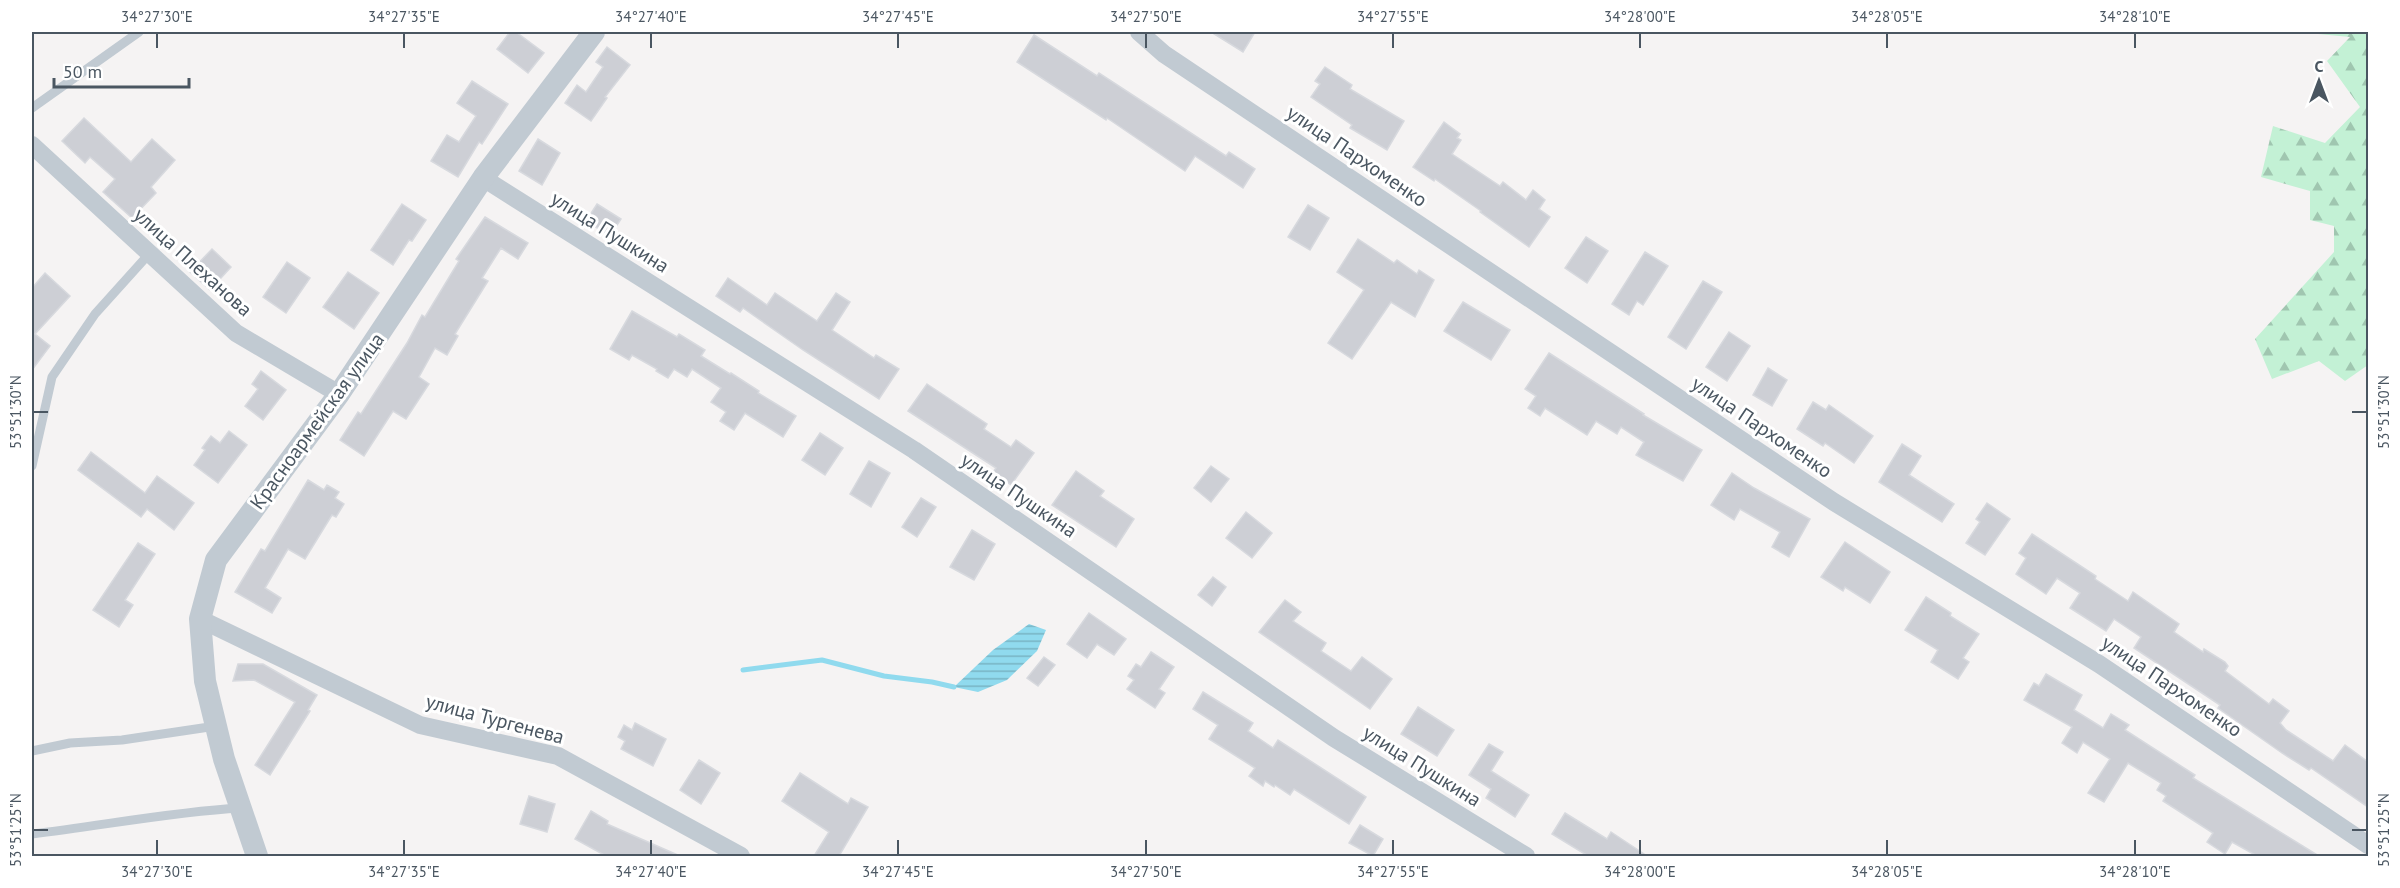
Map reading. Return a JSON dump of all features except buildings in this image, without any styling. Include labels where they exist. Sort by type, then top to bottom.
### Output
[{"type":"street","name":"Красноармейская улица","points":[[257,856],[224,759],[206,681],[200,619],[216,560],[339,394],[483,178],[594,32]]},
{"type":"street","name":"улица Пархоменко","points":[[1139,32],[1164,54],[1834,502],[2099,664],[2368,845]]},
{"type":"street","name":"улица Плеханова","points":[[32,145],[236,333],[339,394]]},
{"type":"street","name":"улица Пушкина","points":[[483,178],[914,450],[1334,738],[1526,856]]},
{"type":"street","name":"улица Тургенева","points":[[200,619],[420,725],[558,756],[741,856]]},
{"type":"lane","points":[[32,108],[139,32]]},
{"type":"lane","points":[[32,466],[52,377],[95,314],[149,254]]},
{"type":"lane","points":[[32,435],[41,429]]},
{"type":"lane","points":[[32,751],[70,743],[122,740],[216,726]]},
{"type":"lane","points":[[32,834],[94,827],[197,810],[240,808]]},
{"type":"green space","points":[[2297,32],[2368,32],[2368,365],[2345,381],[2319,361],[2272,379],[2255,339],[2334,252],[2334,226],[2310,220],[2310,191],[2261,177],[2273,126],[2325,143],[2360,107],[2327,61],[2350,37]]},
{"type":"water","points":[[1029,624],[1046,630],[1037,651],[1007,680],[978,692],[954,687],[993,650]]},
{"type":"waterway","points":[[743,670],[822,660],[884,676],[954,687]]}]
